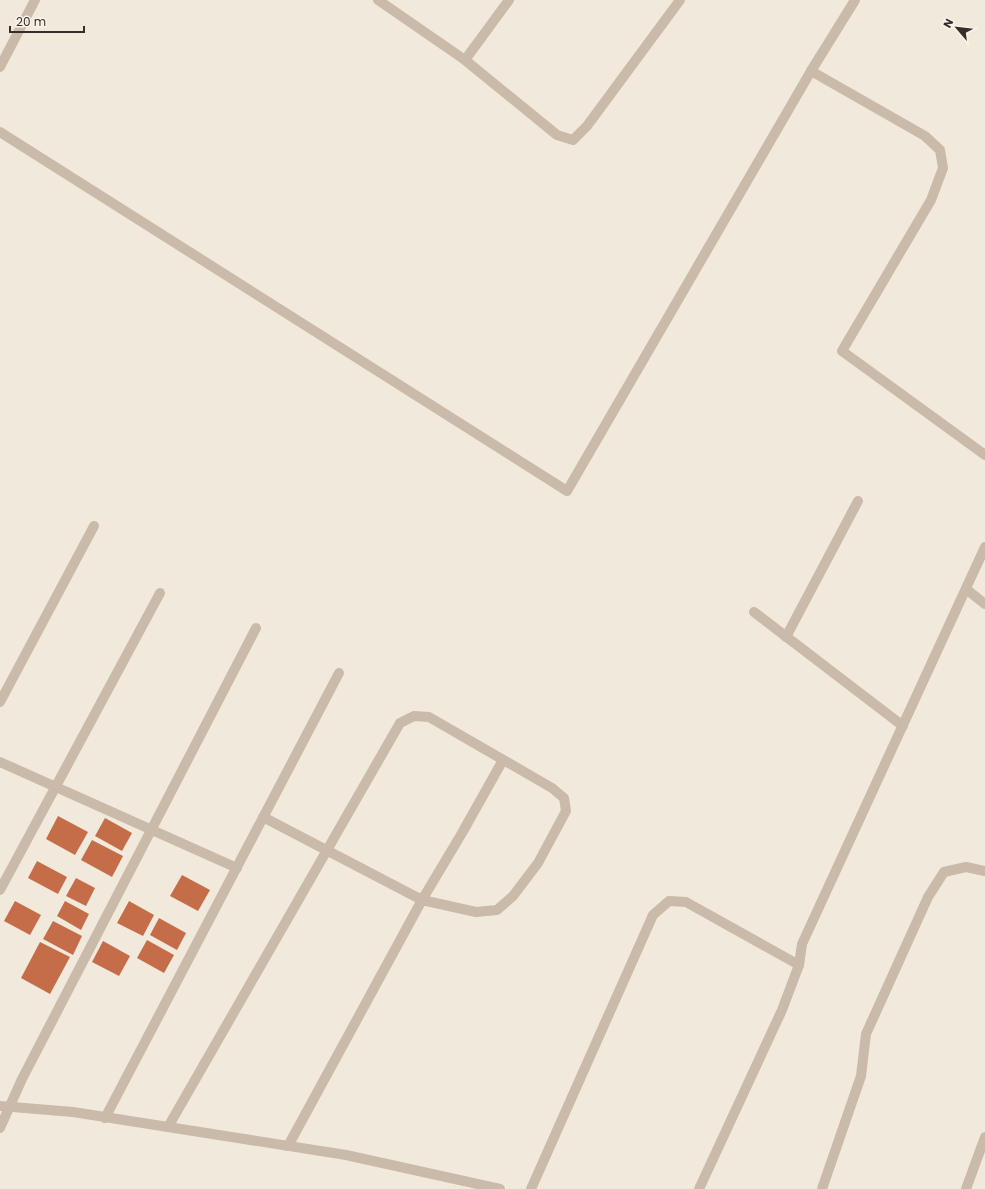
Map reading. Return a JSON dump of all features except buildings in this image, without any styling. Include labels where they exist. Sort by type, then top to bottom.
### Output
[{"type":"street","points":[[0,67],[35,0]]},
{"type":"street","points":[[378,0],[465,60],[557,135],[572,140],[587,126],[680,0]]},
{"type":"street","points":[[465,60],[508,0]]},
{"type":"street","points":[[0,132],[567,491],[811,71],[855,0]]},
{"type":"street","points":[[811,71],[925,136],[940,150],[943,168],[931,200],[842,351],[985,455]]},
{"type":"street","points":[[786,637],[858,501]]},
{"type":"street","points":[[0,702],[94,526]]},
{"type":"street","points":[[699,1189],[782,1010],[799,965],[802,944],[985,547]]},
{"type":"street","points":[[966,589],[985,604]]},
{"type":"street","points":[[0,890],[160,593]]},
{"type":"street","points":[[754,612],[903,726]]},
{"type":"street","points":[[0,1128],[5,1106],[22,1078],[256,628]]},
{"type":"street","points":[[105,1118],[339,673]]},
{"type":"street","points":[[168,1127],[327,851],[400,723],[414,716],[429,717],[552,788],[564,798],[566,811],[538,863],[512,896],[497,910],[476,912],[422,900],[327,851],[263,817]]},
{"type":"street","points":[[288,1146],[422,900],[503,760]]},
{"type":"street","points":[[0,762],[237,868]]},
{"type":"street","points":[[822,1189],[860,1076],[866,1034],[928,896],[944,872],[966,867],[985,871]]},
{"type":"street","points":[[531,1189],[653,915],[669,901],[686,902],[799,965]]},
{"type":"street","points":[[5,1106],[73,1112],[346,1155],[500,1189]]},
{"type":"street","points":[[966,1189],[985,1137]]}]
